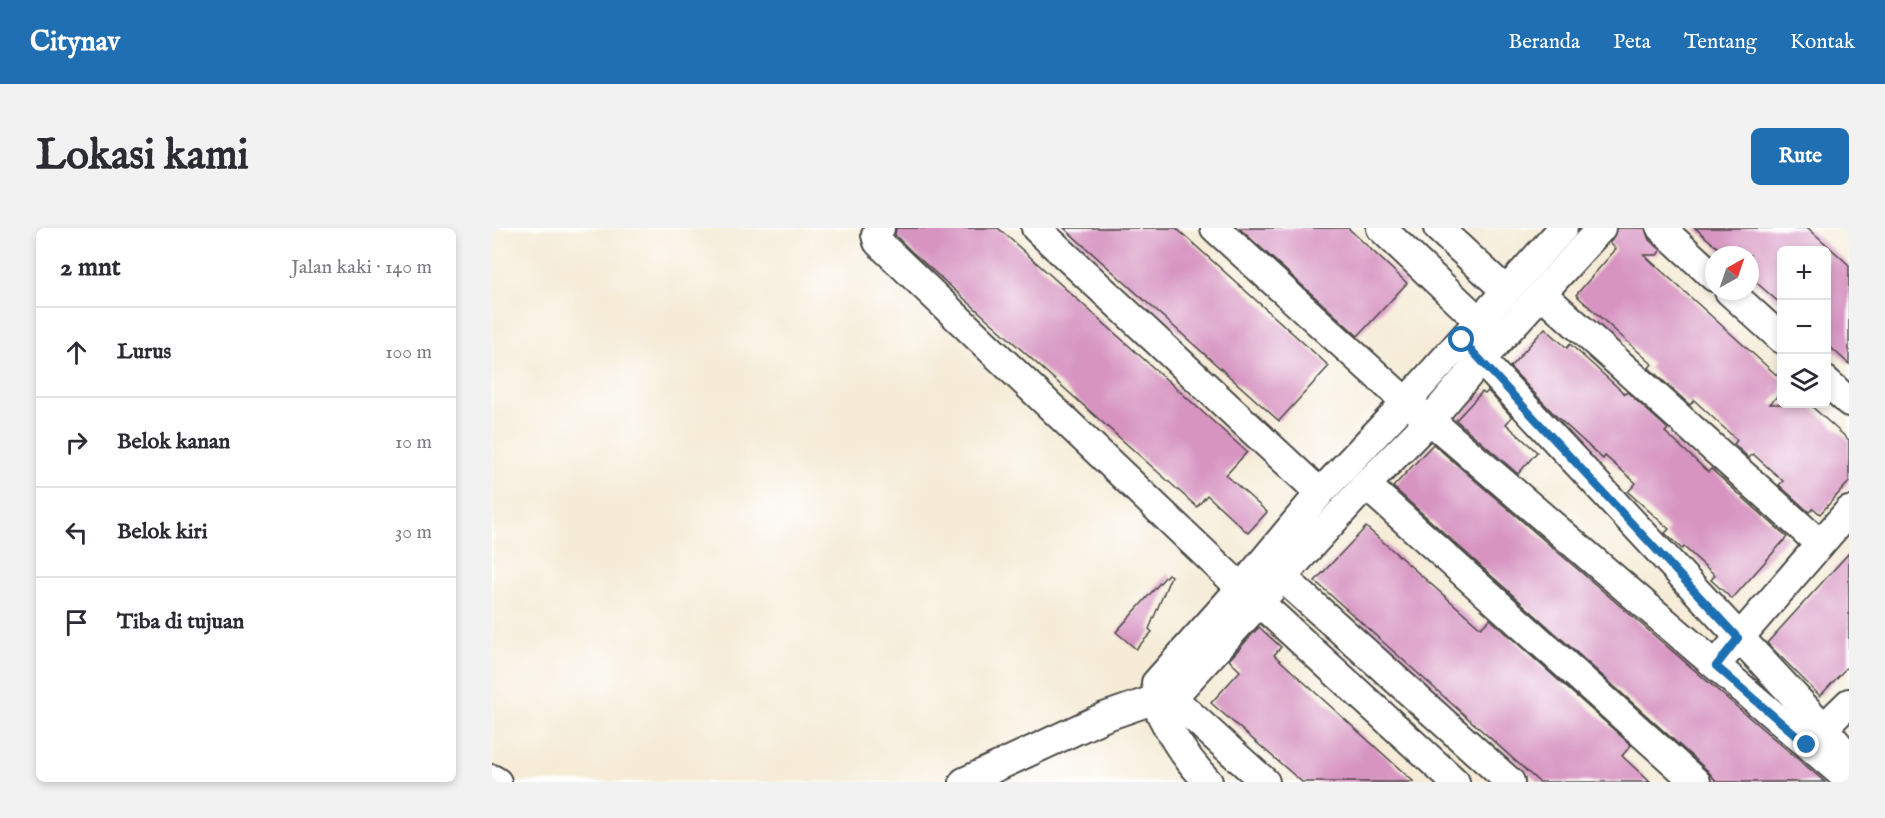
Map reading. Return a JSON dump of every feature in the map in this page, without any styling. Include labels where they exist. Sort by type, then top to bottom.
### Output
[{"type":"street","points":[[880,228],[876,235],[878,242],[1250,595],[1455,782]]},
{"type":"street","points":[[1036,228],[1320,493]]},
{"type":"street","points":[[1215,228],[1406,402],[1430,420],[1716,666],[1849,758]]},
{"type":"street","points":[[1381,228],[1470,330],[1481,360],[1738,638],[1849,780]]},
{"type":"street","points":[[1438,228],[1506,291]]},
{"type":"street","points":[[964,782],[1104,717],[1161,695],[1250,595],[1320,493],[1406,402],[1563,228]]},
{"type":"street","points":[[1250,595],[1282,577],[1366,484],[1430,420],[1481,360],[1602,228]]},
{"type":"street","points":[[1660,228],[1705,269]]},
{"type":"street","points":[[1542,294],[1820,544]]},
{"type":"street","points":[[1739,300],[1777,334]]},
{"type":"street","points":[[1831,385],[1849,402]]},
{"type":"street","points":[[1366,484],[1696,782]]},
{"type":"street","points":[[1716,666],[1849,511]]},
{"type":"street","points":[[1282,577],[1510,782]]},
{"type":"street","points":[[1161,695],[1161,716],[1171,735],[1208,782]]},
{"type":"street","points":[[1161,695],[1265,782]]},
{"type":"street","points":[[1815,736],[1849,703]]},
{"type":"street","points":[[1462,782],[1484,758]]},
{"type":"street","points":[[492,779],[497,782]]},
{"type":"building","points":[[896,228],[998,228],[1247,452],[1226,475],[1267,512],[1248,533],[1207,495],[1197,507],[911,251],[895,235]]},
{"type":"building","points":[[1064,228],[1176,228],[1329,366],[1279,421]]},
{"type":"building","points":[[1239,228],[1348,228],[1407,283],[1358,336]]},
{"type":"building","points":[[1618,228],[1645,228],[1649,240],[1661,250],[1657,255],[1644,255],[1777,375],[1777,396],[1770,404],[1777,404],[1777,408],[1813,408],[1849,440],[1849,482],[1820,514],[1813,508],[1809,512],[1779,485],[1783,481],[1753,454],[1749,458],[1734,444],[1737,440],[1694,400],[1690,405],[1649,368],[1652,364],[1576,295],[1616,249],[1610,243]]},
{"type":"building","points":[[1695,228],[1808,228],[1828,246],[1777,246],[1777,301],[1759,285],[1759,246],[1716,246]]},
{"type":"building","points":[[1831,249],[1849,265],[1849,364],[1831,348]]},
{"type":"building","points":[[1545,328],[1567,348],[1570,344],[1625,394],[1627,392],[1668,429],[1665,432],[1708,472],[1711,469],[1787,537],[1732,599],[1711,580],[1715,575],[1684,547],[1682,549],[1669,537],[1665,533],[1669,529],[1628,492],[1636,483],[1605,456],[1603,459],[1554,414],[1510,367]]},
{"type":"building","points":[[1488,391],[1512,417],[1506,424],[1537,452],[1518,474],[1456,420],[1482,392],[1485,394]]},
{"type":"building","points":[[1433,444],[1825,782],[1717,782],[1707,770],[1393,487]]},
{"type":"building","points":[[1366,527],[1481,628],[1490,619],[1631,745],[1622,756],[1650,782],[1539,782],[1315,581]]},
{"type":"building","points":[[1849,553],[1849,665],[1820,696],[1767,643]]},
{"type":"building","points":[[1168,574],[1171,576],[1149,629],[1152,632],[1136,649],[1116,632]]},
{"type":"building","points":[[1259,627],[1281,647],[1274,655],[1414,782],[1302,782],[1211,703],[1240,671],[1229,660]]},
{"type":"route","points":[[1462,340],[1738,638],[1716,666],[1807,745]]}]
